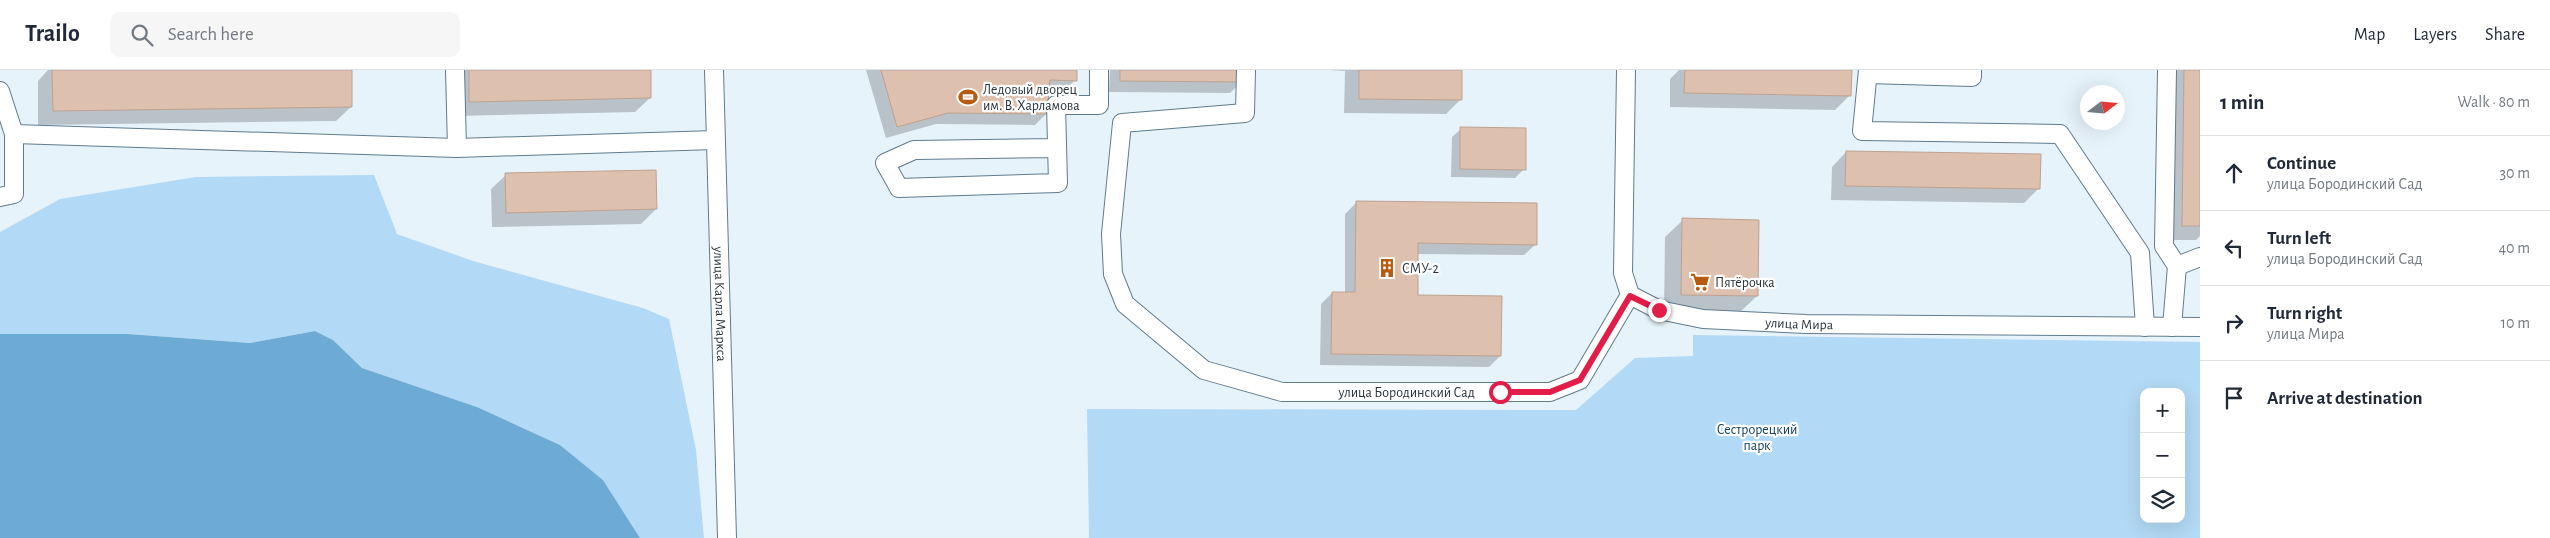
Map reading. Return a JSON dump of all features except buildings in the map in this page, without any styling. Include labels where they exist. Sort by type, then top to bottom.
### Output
[{"type":"street","points":[[455,70],[457,148]]},
{"type":"street","name":"улица Карла Маркса","points":[[714,70],[714,140],[727,538]]},
{"type":"street","points":[[1057,148],[914,150],[885,163],[900,188],[1058,183],[1056,105],[1099,105],[1099,70]]},
{"type":"street","name":"улица Бородинский Сад","points":[[1246,70],[1244,113],[1122,122],[1111,234],[1114,274],[1125,304],[1204,370],[1282,392],[1550,392],[1580,380],[1630,296]]},
{"type":"street","points":[[1626,70],[1623,273],[1630,296]]},
{"type":"street","points":[[1972,70],[1972,77],[1868,72],[1862,132],[2060,134],[2140,253],[2145,327]]},
{"type":"street","points":[[2167,70],[2164,246],[2177,266],[2172,327]]},
{"type":"street","points":[[0,91],[14,134],[14,194],[0,197]]},
{"type":"street","points":[[14,134],[457,148],[714,140]]},
{"type":"street","points":[[2177,266],[2200,257]]},
{"type":"street","name":"улица Мира","points":[[1630,296],[1659,310],[1703,319],[1806,324],[2200,327]]},
{"type":"green space","points":[[374,175],[397,234],[473,261],[643,308],[669,319],[696,450],[704,538],[640,538],[603,480],[560,445],[477,407],[362,368],[333,340],[315,331],[250,343],[128,334],[0,334],[0,232],[60,199],[196,177]]},
{"type":"green space","name":"Сестрорецкий парк","points":[[1693,335],[2200,342],[2200,538],[1089,538],[1087,409],[1576,410],[1635,358],[1693,356]]},
{"type":"shaded area","points":[[315,331],[333,340],[362,368],[477,407],[560,445],[603,480],[640,538],[0,538],[0,334],[128,334],[250,343]]},
{"type":"place","name":"Ледовый дворец им. В. Харламова","points":[[968,97]]},
{"type":"place","name":"СМУ-2","points":[[1387,268]]},
{"type":"place","name":"Пятёрочка","points":[[1700,282]]},
{"type":"route","points":[[1500,392],[1550,392],[1580,380],[1630,296],[1659,310]]}]
